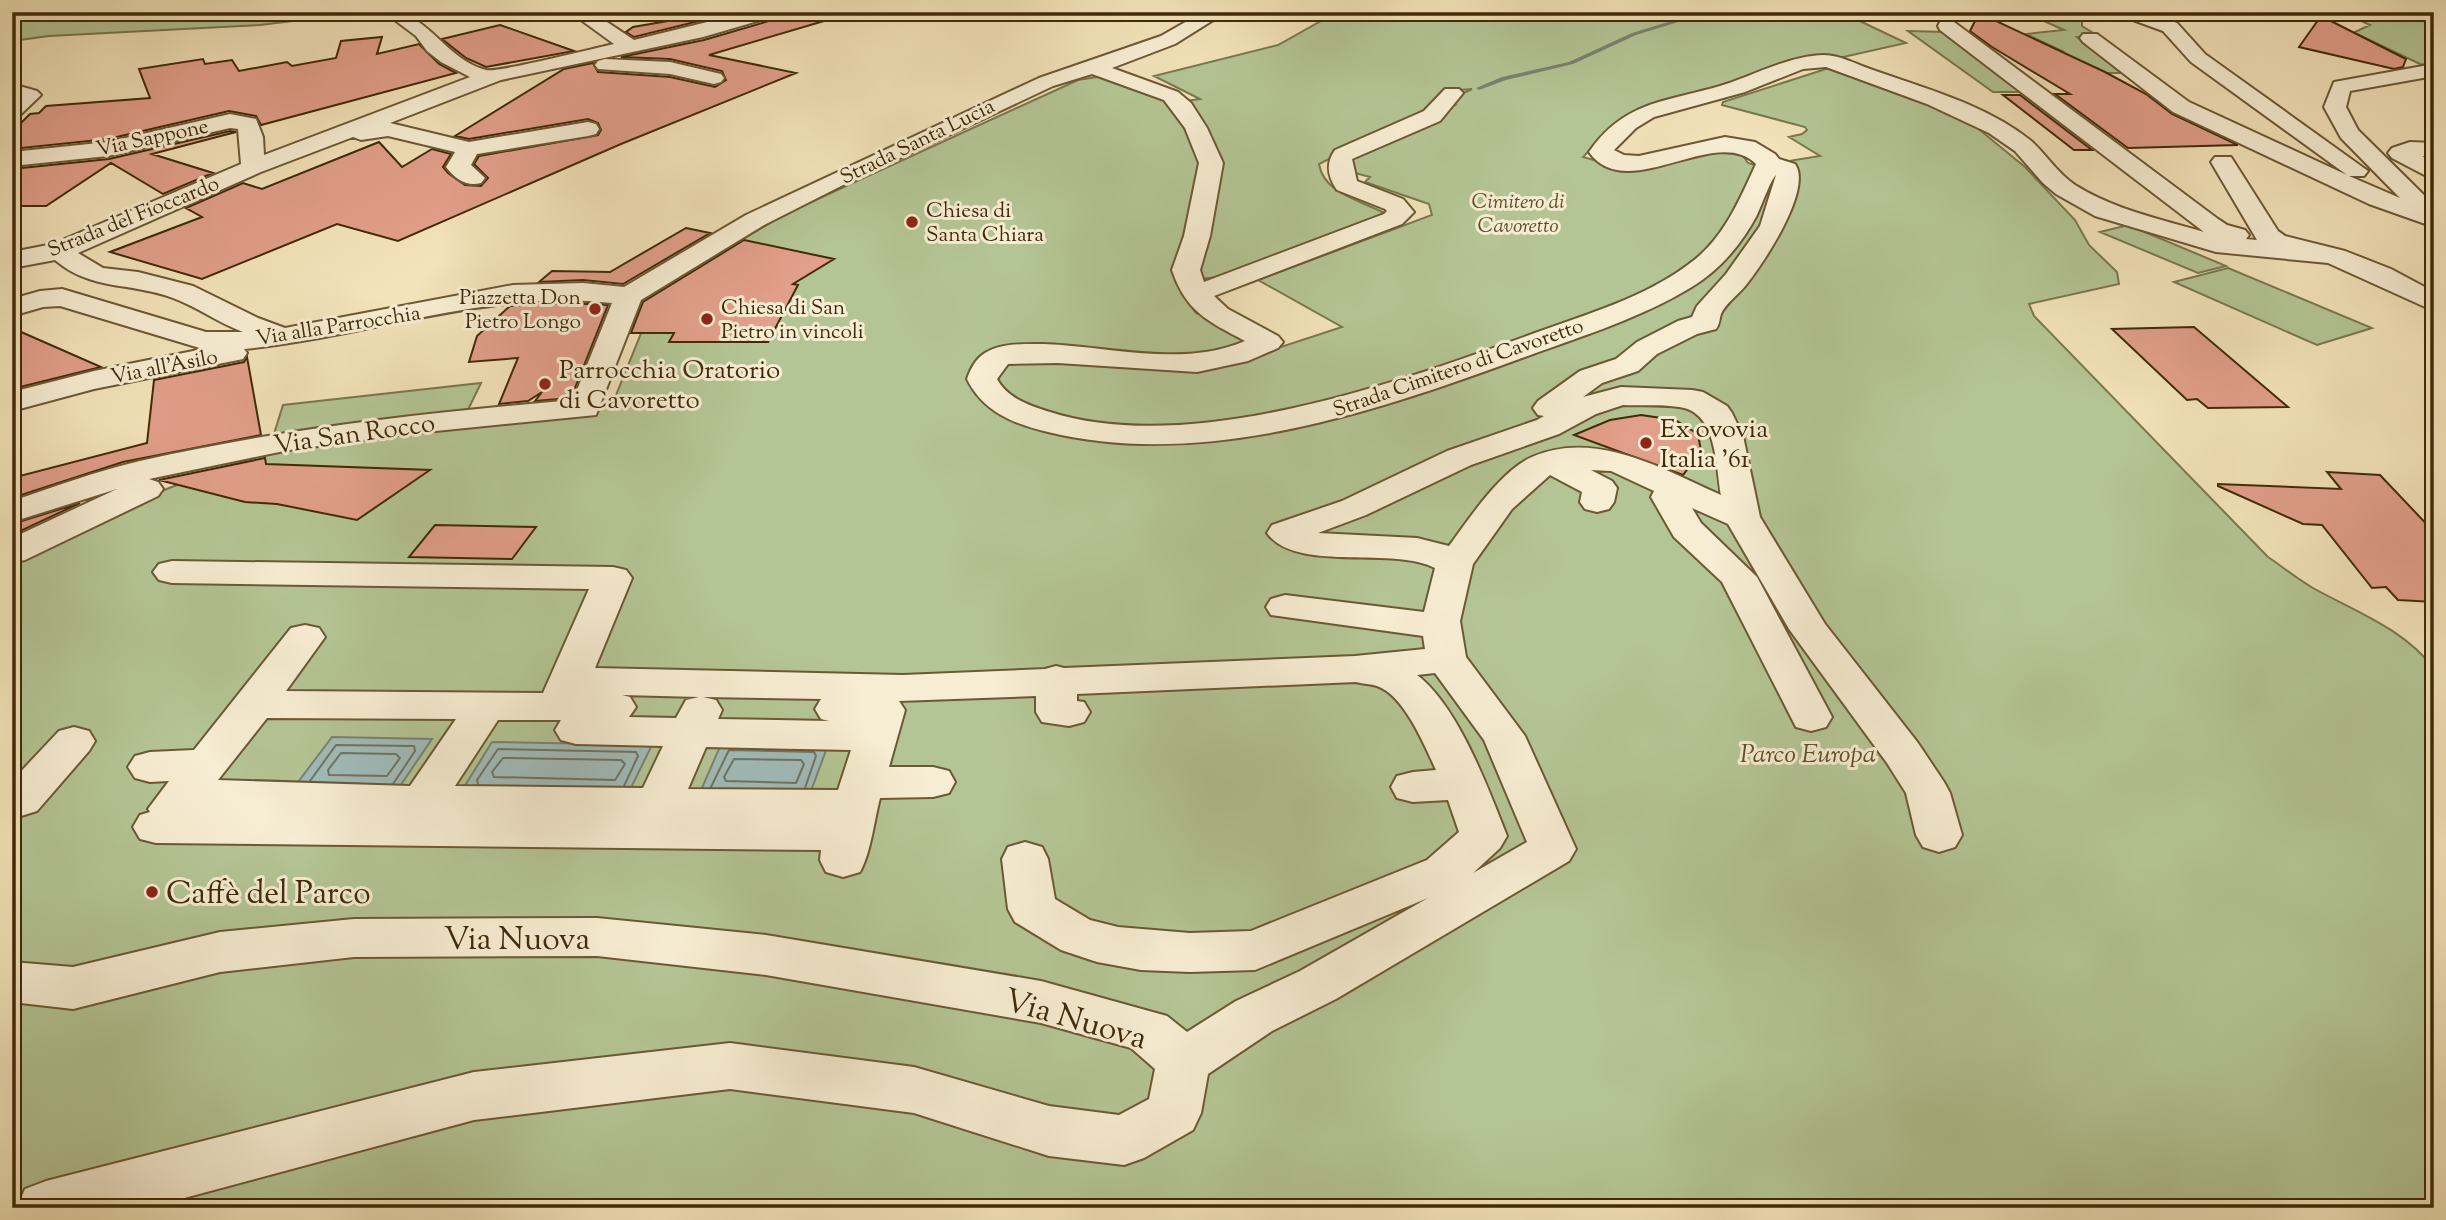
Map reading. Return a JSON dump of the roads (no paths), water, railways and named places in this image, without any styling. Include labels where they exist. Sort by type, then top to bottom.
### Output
[{"type":"street","points":[[406,12],[401,18],[423,32],[441,53],[490,77]]},
{"type":"street","points":[[579,12],[630,46]]},
{"type":"street","name":"Strada del Fioccardo","points":[[12,260],[60,251],[253,167],[490,77],[703,31],[769,12]]},
{"type":"street","points":[[1189,29],[1204,12]]},
{"type":"street","name":"Strada Santa Lucia","points":[[629,296],[714,243],[818,189],[996,103],[1046,82],[1094,68],[1168,40],[1217,12]]},
{"type":"street","points":[[2128,12],[2170,27],[2199,58],[2286,119],[2400,208]]},
{"type":"street","points":[[1947,26],[2218,230],[2336,257],[2381,275],[2434,303]]},
{"type":"street","points":[[2090,38],[2181,107],[2400,208],[2434,219]]},
{"type":"street","points":[[1630,125],[1637,115],[1646,111],[1738,88],[1800,63],[1830,63],[1935,99],[1997,128],[2023,146],[2065,190],[2104,211],[2216,244],[2314,252]]},
{"type":"street","points":[[1512,438],[1591,377],[1627,365],[1647,348],[1688,327],[1706,323],[1707,312],[1736,280],[1773,226],[1788,174],[1787,169],[1768,164],[1767,159],[1753,150],[1724,144],[1707,145],[1660,161],[1630,163],[1601,152],[1615,135],[1630,125],[1662,112],[1709,104],[1830,63]]},
{"type":"street","name":"Strada del Fioccardo","points":[[490,77],[580,64],[670,68],[714,78]]},
{"type":"street","points":[[1094,68],[1171,96],[1196,128],[1210,163],[1197,236],[1186,270],[1194,293],[1393,219],[1401,212],[1394,204],[1346,185],[1339,172],[1339,159],[1432,116],[1452,93]]},
{"type":"street","points":[[2432,72],[2365,80],[2341,86],[2334,107],[2349,133],[2434,219]]},
{"type":"street","points":[[2365,80],[2381,89],[2376,101]]},
{"type":"street","points":[[12,90],[30,95],[12,110]]},
{"type":"street","name":"Via Sappone","points":[[12,159],[108,149],[230,121],[242,121],[248,124],[252,137],[253,167]]},
{"type":"street","name":"Strada del Fioccardo","points":[[253,167],[311,152],[378,129],[388,129],[469,149]]},
{"type":"street","points":[[473,178],[458,167],[469,149],[588,129]]},
{"type":"street","points":[[2434,150],[2410,149],[2400,153],[2434,173]]},
{"type":"street","points":[[2223,162],[2268,236],[2276,242]]},
{"type":"street","name":"Strada Cimitero di Cavoretto","points":[[1194,293],[1218,314],[1268,342],[1231,359],[1185,365],[1043,352],[1013,354],[998,358],[986,369],[982,379],[986,391],[1032,418],[1083,432],[1186,434],[1279,423],[1327,412],[1483,362],[1627,309],[1692,276],[1710,262],[1733,236],[1768,164]]},
{"type":"street","name":"Via all'Asilo","points":[[60,251],[79,267],[97,275],[138,280],[183,292],[248,324],[284,337]]},
{"type":"street","name":"Via alla Parrocchia","points":[[12,309],[40,299],[62,297],[204,341],[230,342],[284,337],[513,293],[583,291],[629,296]]},
{"type":"street","name":"Via San Rocco","points":[[12,512],[140,471],[289,440],[406,424],[584,408],[629,296]]},
{"type":"street","name":"Via all'Asilo","points":[[12,402],[126,372],[258,348],[284,337]]},
{"type":"street","points":[[1455,564],[1443,555],[1299,542],[1285,533],[1354,508],[1459,458],[1548,427],[1585,407],[1621,396],[1692,398],[1716,413],[1727,436],[1742,517],[1809,629],[1903,753],[1928,793],[1939,835]]},
{"type":"street","points":[[12,552],[169,478],[232,452]]},
{"type":"street","points":[[46,1208],[474,1096],[730,1066],[914,1090],[1049,1131],[1124,1140],[1172,1112],[1184,1062],[1254,1016],[1318,985],[1553,849],[1504,736],[1444,643],[1441,621],[1455,564],[1509,493],[1543,464],[1550,462],[1572,458],[1618,462],[1742,517]]},
{"type":"street","points":[[1550,462],[1600,488],[1597,502]]},
{"type":"street","points":[[1674,486],[1668,497],[1686,529],[1738,577],[1811,718]]},
{"type":"street","points":[[172,572],[613,578],[563,694]]},
{"type":"street","points":[[1284,607],[1444,643]]},
{"type":"street","points":[[305,637],[247,715],[179,776],[156,827],[413,816],[852,821],[933,782]]},
{"type":"street","points":[[247,715],[697,720],[883,711],[1355,669],[1444,643]]},
{"type":"street","points":[[1025,859],[1032,909],[1080,937],[1142,951],[1222,954],[1255,950],[1444,872],[1484,836],[1464,784],[1425,710],[1414,696],[1395,677],[1355,669]]},
{"type":"street","points":[[563,694],[697,720]]},
{"type":"street","points":[[413,816],[478,718],[563,694],[883,711]]},
{"type":"street","points":[[852,821],[883,711]]},
{"type":"street","points":[[652,819],[697,720]]},
{"type":"street","points":[[1413,788],[1464,784]]},
{"type":"street","name":"Via Nuova","points":[[12,982],[73,988],[220,952],[354,938],[597,937],[766,955],[1041,1002],[1148,1031],[1184,1062]]},
{"type":"water","points":[[332,737],[432,739],[396,792],[292,790]]},
{"type":"water","points":[[492,742],[652,745],[627,796],[461,792]]},
{"type":"water","points":[[722,742],[828,745],[808,799],[698,797]]},
{"type":"waterway","points":[[1479,88],[1504,78],[1571,63],[1634,34],[1708,12]]},
{"type":"place","name":"Chiesa di Santa Chiara","points":[[912,222]]},
{"type":"place","name":"Piazzetta Don Pietro Longo","points":[[595,309]]},
{"type":"place","name":"Chiesa di San Pietro in vincoli","points":[[707,319]]},
{"type":"place","name":"Parrocchia Oratorio di Cavoretto","points":[[545,384]]},
{"type":"place","name":"Ex ovovia Italia '61","points":[[1646,443]]},
{"type":"place","name":"Caffè del Parco","points":[[152,892]]},
{"type":"park label","name":"Cimitero di Cavoretto","points":[[1518,213]]},
{"type":"park label","name":"Parco Europa","points":[[1808,753]]}]
